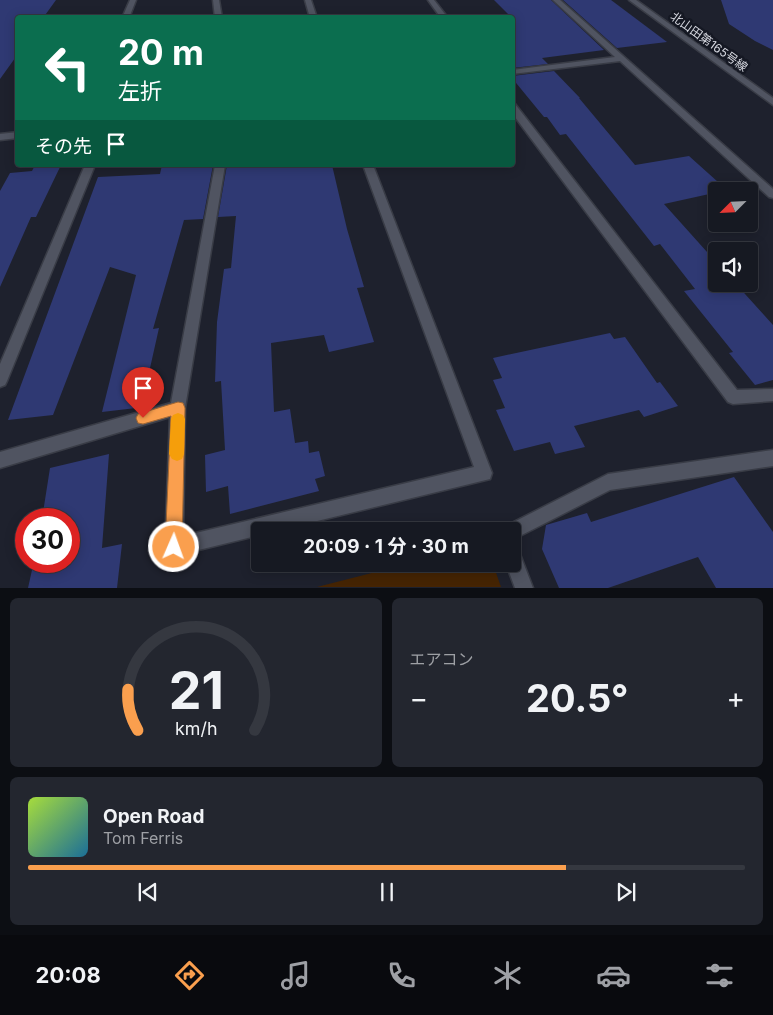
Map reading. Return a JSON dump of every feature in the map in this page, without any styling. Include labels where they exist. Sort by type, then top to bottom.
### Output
[{"type":"street","points":[[126,15],[133,0]]},
{"type":"street","points":[[216,0],[218,15]]},
{"type":"street","points":[[308,0],[313,15]]},
{"type":"street","points":[[431,0],[442,15]]},
{"type":"street","points":[[556,0],[773,195]]},
{"type":"street","name":"北山田第165号線","points":[[632,0],[773,102]]},
{"type":"street","points":[[515,72],[621,59]]},
{"type":"street","points":[[515,110],[734,397],[773,395]]},
{"type":"street","points":[[0,136],[15,134]]},
{"type":"street","points":[[0,381],[89,167]]},
{"type":"street","points":[[220,167],[178,408],[174,547],[484,473],[369,167]]},
{"type":"street","points":[[0,460],[178,408]]},
{"type":"street","points":[[521,527],[608,482],[773,458]]},
{"type":"street","points":[[518,572],[524,588]]},
{"type":"shaded area","points":[[376,572],[496,572],[501,587],[317,587]]},
{"type":"building","points":[[0,0],[56,0],[45,15],[15,15],[15,58],[0,79]]},
{"type":"building","points":[[494,0],[551,0],[604,50],[542,58],[548,64],[515,68],[515,15],[509,15]]},
{"type":"building","points":[[563,0],[611,0],[667,42],[617,48]]},
{"type":"building","points":[[721,0],[773,0],[773,50],[729,24]]},
{"type":"building","points":[[554,71],[580,98],[635,165],[689,156],[718,182],[708,182],[708,194],[664,204],[708,253],[708,292],[743,292],[773,325],[773,380],[755,385],[729,353],[733,352],[684,291],[695,289],[660,244],[654,246],[566,134],[560,135],[547,117],[544,117],[515,82],[515,76]]},
{"type":"building","points":[[34,167],[60,167],[36,217],[31,217],[0,287],[0,191],[10,173],[32,171]]},
{"type":"building","points":[[162,167],[213,167],[203,219],[184,220],[153,329],[159,328],[148,377],[142,378],[136,408],[102,412],[136,275],[110,267],[53,415],[8,420],[98,177],[160,174]]},
{"type":"building","points":[[227,167],[332,167],[347,229],[364,287],[357,288],[374,342],[329,352],[324,335],[271,343],[274,412],[290,409],[295,443],[308,441],[309,453],[319,451],[325,476],[315,479],[319,491],[230,514],[228,486],[206,492],[205,455],[225,450],[221,381],[215,382],[217,322],[224,269],[231,268],[236,216],[218,217]]},
{"type":"building","points":[[610,333],[614,339],[625,337],[657,383],[660,382],[678,406],[644,417],[639,410],[574,426],[585,447],[555,454],[550,442],[514,451],[496,410],[505,408],[493,380],[502,378],[493,358]]},
{"type":"building","points":[[109,454],[102,548],[122,544],[117,588],[28,588],[31,573],[80,573],[80,508],[44,508],[50,468]]},
{"type":"building","points":[[734,477],[773,532],[773,588],[716,588],[698,557],[608,588],[559,588],[542,549],[546,525],[587,513],[591,522]]},
{"type":"slow traffic","points":[[177,454],[178,419]]},
{"type":"route","points":[[143,418],[178,408],[174,547]]}]
